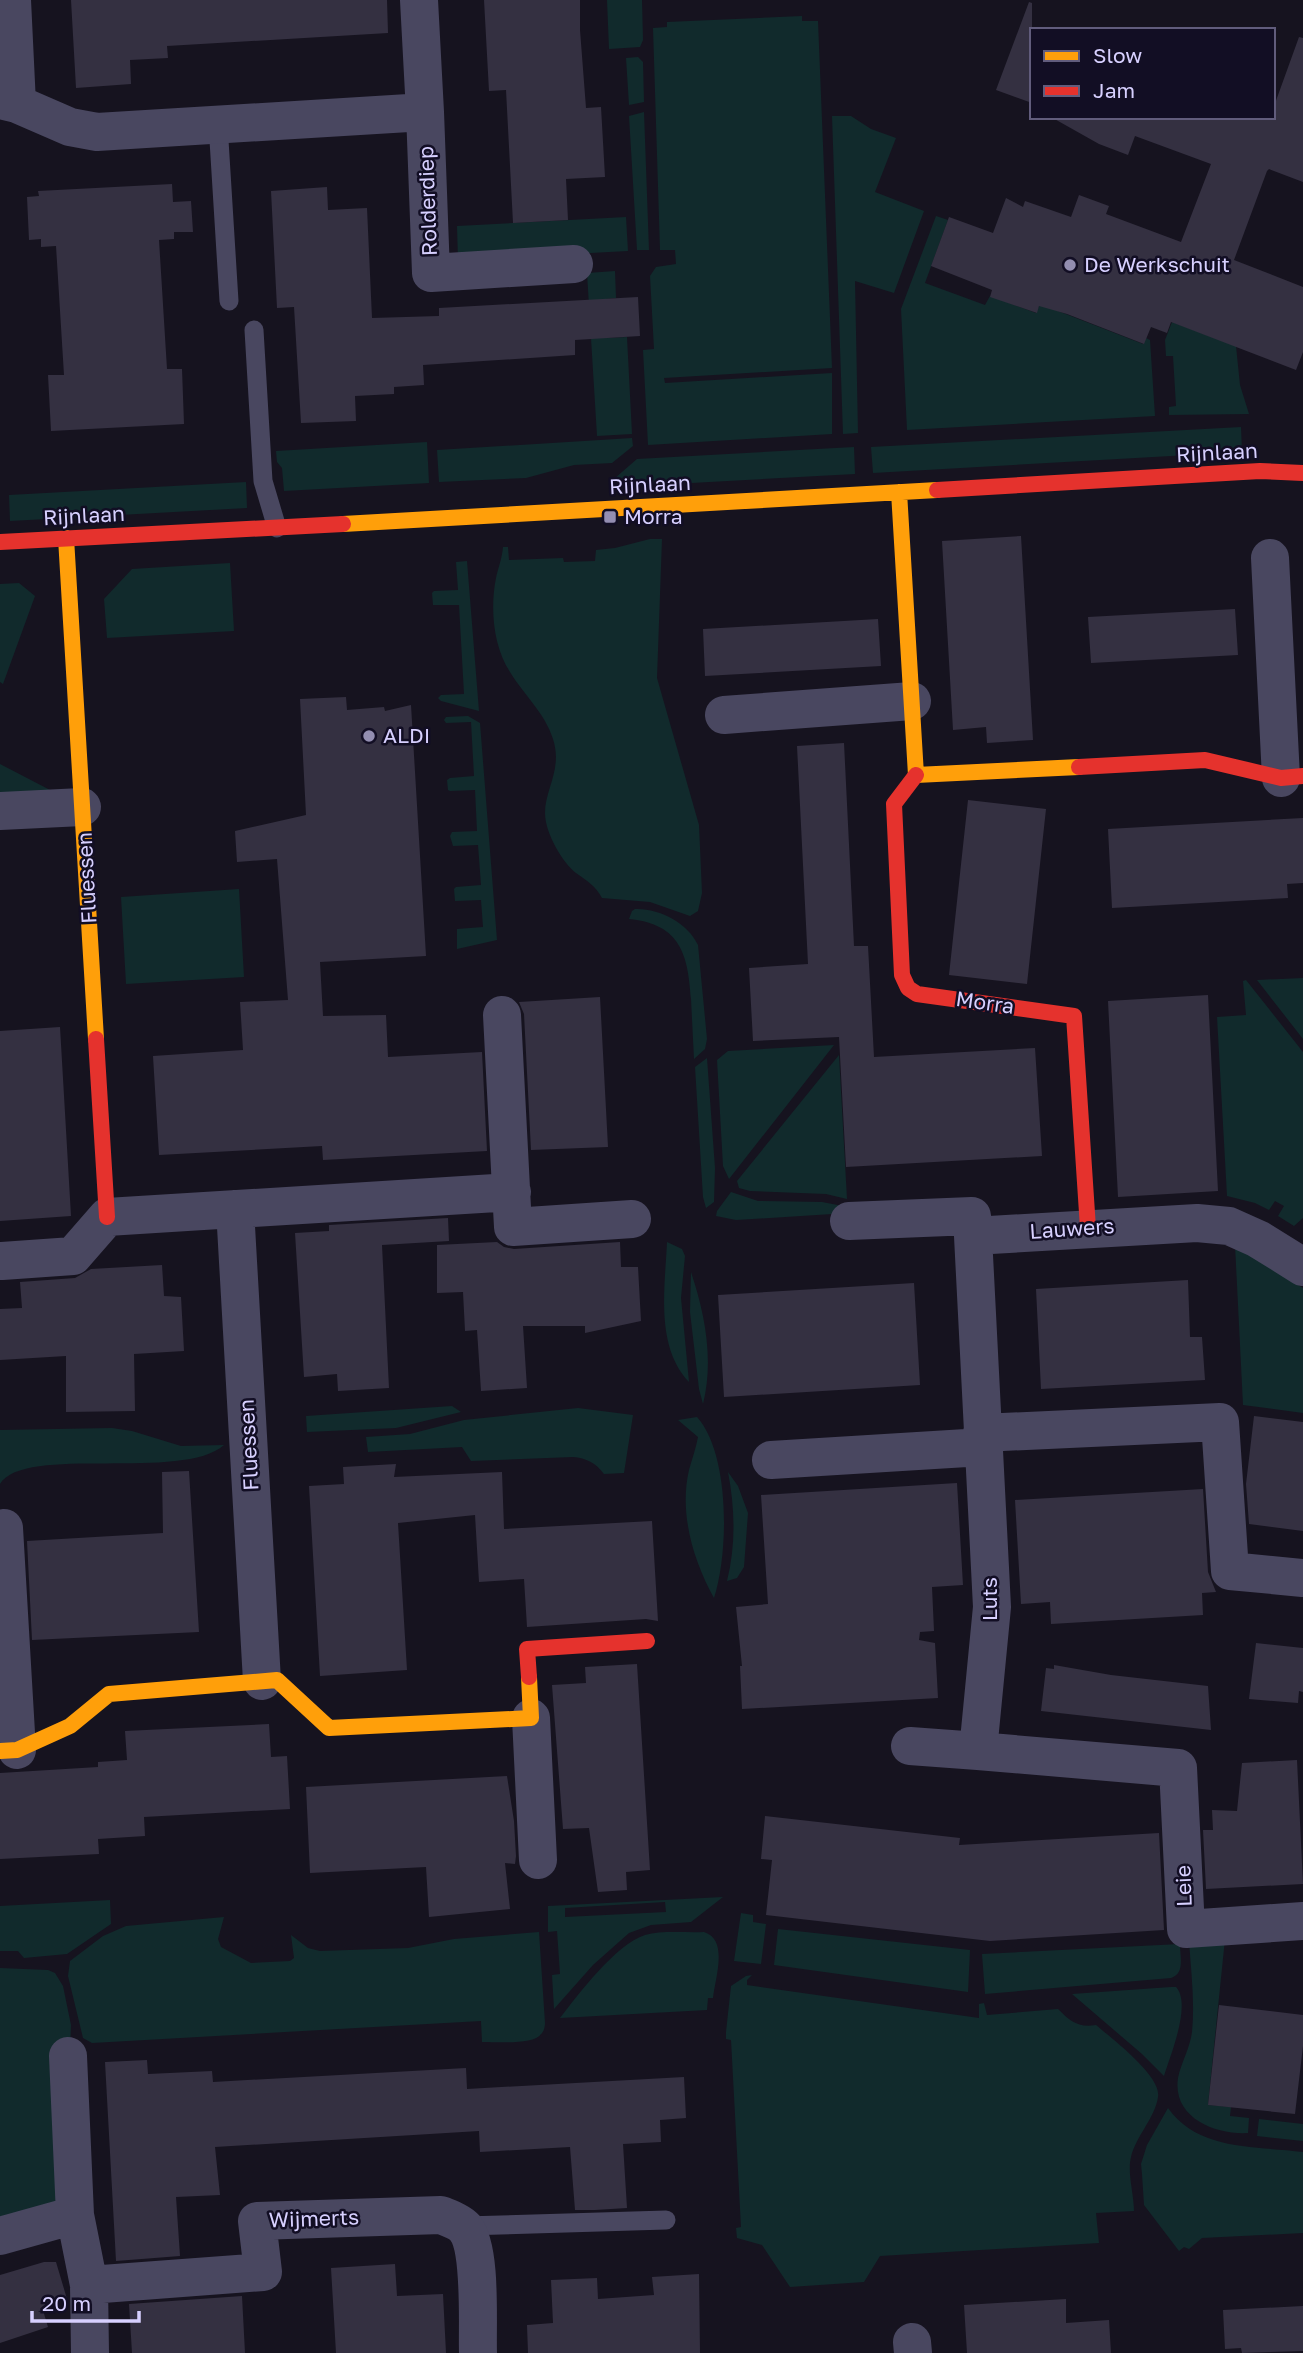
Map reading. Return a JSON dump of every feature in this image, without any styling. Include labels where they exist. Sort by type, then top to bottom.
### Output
[{"type":"street","points":[[12,0],[8,102],[70,128],[97,132],[425,112]]},
{"type":"street","name":"Rolderdiep","points":[[419,0],[431,273],[575,264]]},
{"type":"street","name":"Rijnlaan","points":[[0,542],[1260,471],[1303,473]]},
{"type":"street","points":[[899,492],[916,775],[1205,760],[1292,777],[1270,558]]},
{"type":"street","name":"Fluessen","points":[[66,538],[107,1217]]},
{"type":"street","points":[[724,715],[912,701]]},
{"type":"street","name":"Morra","points":[[916,775],[894,804],[902,975],[908,988],[917,994],[1074,1016],[1088,1228]]},
{"type":"street","points":[[0,811],[82,807]]},
{"type":"street","points":[[502,1016],[513,1227],[632,1219]]},
{"type":"street","points":[[2,1261],[73,1256],[107,1217],[512,1192]]},
{"type":"street","name":"Fluessen","points":[[234,1209],[262,1682]]},
{"type":"street","points":[[849,1221],[972,1216],[973,1236]]},
{"type":"street","name":"Lauwers","points":[[973,1236],[1197,1223],[1229,1226],[1258,1239],[1303,1268]]},
{"type":"street","name":"Luts","points":[[973,1236],[992,1608],[978,1751]]},
{"type":"street","points":[[771,1461],[983,1440],[1220,1422],[1230,1571],[1303,1578]]},
{"type":"street","points":[[4,1528],[8,1751],[70,1726],[109,1694],[277,1680],[328,1728],[531,1718]]},
{"type":"street","points":[[538,1860],[527,1649],[647,1641]]},
{"type":"street","points":[[909,1746],[978,1751]]},
{"type":"street","name":"Leie","points":[[978,1751],[1178,1768],[1186,1929],[1303,1921]]},
{"type":"street","points":[[68,2056],[75,2216],[89,2286],[90,2353]]},
{"type":"street","name":"Wijmerts","points":[[89,2286],[263,2272],[257,2221],[441,2215],[464,2226]]},
{"type":"street","points":[[0,2236],[75,2216]]},
{"type":"street","points":[[464,2226],[471,2240],[475,2261],[478,2353]]},
{"type":"lane","points":[[218,124],[229,301]]},
{"type":"lane","points":[[254,330],[263,481],[277,528]]},
{"type":"lane","points":[[464,2226],[666,2220]]},
{"type":"green space","points":[[607,0],[642,0],[643,40],[640,47],[609,49]]},
{"type":"green space","points":[[802,16],[802,21],[818,21],[832,368],[664,378],[665,383],[832,373],[832,434],[648,445],[643,350],[654,349],[650,276],[656,267],[676,264],[675,250],[660,250],[653,28],[667,27],[667,22]]},
{"type":"green space","points":[[638,57],[643,62],[644,102],[629,105],[626,58]]},
{"type":"green space","points":[[644,112],[649,250],[637,250],[629,116]]},
{"type":"green space","points":[[832,116],[851,116],[871,129],[896,138],[875,192],[924,211],[894,293],[855,281],[858,433],[843,434]]},
{"type":"green space","points":[[936,216],[948,220],[925,283],[985,305],[990,296],[1036,313],[1040,304],[1143,344],[1146,338],[1150,340],[1155,416],[907,430],[901,309]]},
{"type":"green space","points":[[626,217],[628,251],[458,260],[457,226]]},
{"type":"green space","points":[[615,271],[616,298],[606,299],[608,338],[627,337],[632,434],[597,436],[587,273]]},
{"type":"green space","points":[[1172,322],[1236,346],[1240,385],[1249,414],[1169,415],[1169,407],[1176,406],[1173,356],[1166,356],[1165,340]]},
{"type":"green space","points":[[1241,427],[1242,452],[873,473],[871,447]]},
{"type":"green space","points":[[632,438],[633,446],[612,463],[574,465],[526,478],[439,482],[437,450]]},
{"type":"green space","points":[[427,442],[429,483],[284,491],[282,468],[277,462],[276,451]]},
{"type":"green space","points":[[854,447],[855,474],[655,485],[615,478],[637,459]]},
{"type":"green space","points":[[246,482],[247,508],[10,521],[9,495]]},
{"type":"green space","points":[[662,539],[657,678],[699,825],[702,893],[698,911],[690,916],[650,902],[602,898],[594,886],[571,869],[557,850],[550,835],[545,812],[556,762],[553,739],[545,721],[504,662],[494,626],[494,590],[503,547],[508,547],[509,560],[563,558],[564,562],[595,561],[596,550]]},
{"type":"green space","points":[[467,561],[479,711],[438,698],[441,695],[464,694],[459,605],[433,605],[432,593],[458,590],[456,562]]},
{"type":"green space","points":[[230,563],[234,631],[107,638],[104,599],[132,569]]},
{"type":"green space","points":[[19,583],[35,596],[3,684],[0,682],[0,584]]},
{"type":"green space","points":[[468,716],[480,723],[497,940],[457,949],[457,929],[483,927],[481,900],[455,901],[454,889],[481,885],[478,845],[453,846],[450,836],[452,832],[477,831],[475,790],[450,791],[447,780],[474,776],[471,722],[446,723],[444,720],[446,717]]},
{"type":"green space","points":[[0,764],[52,791],[0,797]]},
{"type":"green space","points":[[239,889],[244,977],[126,984],[121,897]]},
{"type":"green space","points":[[635,909],[654,911],[672,918],[687,930],[698,945],[707,1039],[705,1049],[694,1059],[690,983],[684,956],[671,935],[660,927],[629,919]]},
{"type":"green space","points":[[1303,978],[1303,1039],[1257,980]]},
{"type":"green space","points":[[1246,980],[1303,1052],[1303,1218],[1294,1226],[1278,1216],[1284,1206],[1275,1201],[1269,1210],[1255,1203],[1227,1196],[1217,1017],[1246,1015],[1243,981]]},
{"type":"green space","points":[[834,1045],[729,1179],[723,1166],[717,1060],[728,1051]]},
{"type":"green space","points":[[839,1055],[847,1199],[826,1194],[750,1191],[739,1188],[737,1181]]},
{"type":"green space","points":[[707,1058],[715,1168],[714,1202],[706,1208],[703,1197],[695,1067]]},
{"type":"green space","points":[[731,1192],[758,1201],[822,1202],[848,1207],[848,1213],[736,1220],[716,1216]]},
{"type":"green space","points":[[667,1242],[682,1249],[685,1256],[681,1298],[689,1382],[678,1368],[671,1351],[664,1316]]},
{"type":"green space","points":[[1235,1245],[1303,1288],[1303,1413],[1243,1405]]},
{"type":"green space","points":[[691,1272],[700,1304],[708,1354],[703,1404],[690,1312]]},
{"type":"green space","points":[[452,1406],[461,1412],[396,1428],[307,1432],[306,1416]]},
{"type":"green space","points":[[578,1408],[633,1415],[624,1473],[604,1474],[590,1462],[573,1457],[471,1461],[462,1447],[368,1452],[366,1437],[410,1434],[464,1420]]},
{"type":"green space","points":[[697,1417],[716,1454],[724,1504],[722,1556],[714,1598],[694,1552],[687,1519],[686,1486],[698,1437],[678,1420]]},
{"type":"green space","points":[[112,1428],[132,1431],[181,1446],[224,1445],[204,1456],[175,1461],[39,1466],[15,1472],[0,1484],[0,1430]]},
{"type":"green space","points":[[728,1472],[738,1486],[748,1513],[744,1567],[737,1578],[727,1581],[734,1526]]},
{"type":"green space","points":[[723,1897],[691,1922],[651,1925],[629,1933],[593,1965],[554,2009],[552,1975],[560,1974],[557,1931],[548,1932],[548,1906]],"holes":[[[665,1902],[666,1912],[565,1917],[565,1908]]]},
{"type":"green space","points":[[110,1900],[111,1924],[67,1954],[24,1958],[18,1951],[0,1951],[0,1906]]},
{"type":"green space","points":[[741,1913],[753,1915],[753,1922],[766,1924],[761,1964],[734,1961]]},
{"type":"green space","points":[[224,1917],[218,1939],[221,1947],[251,1963],[290,1961],[294,1958],[291,1935],[308,1948],[320,1951],[408,1948],[454,1939],[539,1932],[544,2030],[531,2040],[505,2042],[482,2042],[481,2021],[92,2043],[83,2038],[68,1976],[70,1961],[103,1936],[126,1926]]},
{"type":"green space","points":[[778,1929],[970,1950],[968,1992],[774,1965]]},
{"type":"green space","points":[[704,1932],[712,1936],[716,1943],[719,1961],[713,1998],[708,1998],[707,2010],[560,2018],[598,1971],[634,1940],[659,1933]]},
{"type":"green space","points":[[1225,1939],[1208,2105],[1231,2107],[1230,2116],[1249,2118],[1248,2133],[1223,2131],[1199,2121],[1189,2114],[1178,2092],[1178,2078],[1192,2032],[1193,1998],[1189,1941]]},
{"type":"green space","points":[[1180,1944],[1180,1969],[1171,1978],[985,1994],[982,1954]]},
{"type":"green space","points":[[0,1968],[48,1970],[55,1973],[63,1986],[71,2025],[64,2202],[0,2222]]},
{"type":"green space","points":[[752,1975],[747,1980],[747,1985],[979,2018],[979,2004],[984,2003],[987,2015],[1058,2009],[1075,2023],[1096,2025],[1144,2068],[1157,2088],[1156,2105],[1131,2157],[1134,2211],[1096,2213],[1099,2243],[880,2256],[864,2282],[790,2287],[762,2245],[737,2238],[736,2228],[741,2227],[731,2040],[726,2039],[726,2032],[731,1986]]},
{"type":"green space","points":[[1176,1987],[1182,2005],[1181,2017],[1164,2076],[1072,1994]]},
{"type":"green space","points":[[1168,2108],[1180,2122],[1212,2139],[1248,2147],[1303,2152],[1303,2233],[1202,2238],[1189,2249],[1184,2247],[1179,2251],[1144,2205],[1141,2164],[1147,2145]]},
{"type":"green space","points":[[1259,2119],[1303,2124],[1303,2141],[1257,2136]]},
{"type":"building","points":[[71,0],[387,0],[388,33],[167,46],[168,58],[130,60],[131,84],[76,88]]},
{"type":"building","points":[[484,0],[580,0],[586,108],[601,107],[605,177],[566,179],[568,220],[513,223],[506,90],[489,91]]},
{"type":"building","points":[[1029,2],[1032,3],[1030,102],[996,90]]},
{"type":"building","points":[[1299,37],[1303,38],[1303,182],[1269,169],[1267,171],[1234,260],[1303,287],[1303,352],[1296,370],[1171,322],[1167,333],[1151,327],[1144,344],[1067,314],[1039,306],[1037,313],[990,297],[992,290],[931,266],[949,217],[993,233],[1006,198],[1023,207],[1025,201],[1071,217],[1079,195],[1109,206],[1106,214],[1181,242],[1211,164],[1135,136],[1128,155],[1099,144],[1055,119],[1275,119],[1275,103]]},
{"type":"building","points":[[172,184],[173,202],[191,201],[193,232],[174,232],[174,239],[159,240],[167,369],[182,369],[184,424],[51,431],[48,375],[64,375],[56,246],[41,247],[41,239],[29,240],[27,197],[39,196],[38,191]]},
{"type":"building","points":[[327,187],[328,210],[367,208],[372,318],[439,316],[439,308],[638,297],[640,336],[575,340],[575,355],[423,365],[424,385],[394,387],[394,394],[355,396],[356,421],[301,423],[294,307],[277,308],[271,191]]},
{"type":"building","points":[[1021,536],[1033,740],[987,743],[986,727],[953,730],[942,541]]},
{"type":"building","points":[[1235,609],[1238,655],[1091,663],[1088,617]]},
{"type":"building","points":[[878,619],[881,666],[705,676],[703,629]]},
{"type":"building","points":[[346,697],[347,710],[384,707],[385,711],[411,705],[426,956],[320,962],[323,1016],[386,1015],[388,1057],[482,1052],[487,1151],[323,1160],[322,1146],[159,1155],[153,1056],[243,1050],[240,1002],[288,1000],[277,859],[237,862],[235,831],[306,815],[300,699]]},
{"type":"building","points":[[844,743],[854,946],[868,946],[874,1057],[1035,1048],[1042,1156],[846,1167],[839,1037],[753,1041],[749,968],[808,964],[797,746]]},
{"type":"building","points":[[968,800],[1046,809],[1027,984],[949,975]]},
{"type":"building","points":[[1303,818],[1303,883],[1287,884],[1288,898],[1112,908],[1108,829]]},
{"type":"building","points":[[1208,995],[1218,1191],[1118,1197],[1108,1001]]},
{"type":"building","points":[[600,997],[608,1147],[531,1150],[524,1014],[519,1002]]},
{"type":"building","points":[[60,1027],[71,1216],[0,1221],[0,1031]]},
{"type":"building","points":[[448,1218],[449,1241],[382,1245],[389,1388],[338,1391],[337,1374],[304,1377],[295,1233],[329,1231],[329,1225]]},
{"type":"building","points":[[497,1242],[514,1249],[620,1242],[621,1267],[638,1267],[641,1321],[585,1333],[585,1326],[523,1326],[527,1388],[481,1391],[477,1330],[465,1331],[463,1292],[437,1293],[437,1245]]},
{"type":"building","points":[[162,1265],[164,1296],[181,1297],[184,1351],[134,1354],[135,1411],[66,1412],[66,1356],[0,1360],[0,1309],[22,1308],[20,1282],[75,1278],[91,1269]]},
{"type":"building","points":[[1188,1280],[1190,1337],[1202,1337],[1205,1380],[1041,1389],[1036,1289]]},
{"type":"building","points":[[914,1283],[920,1385],[724,1397],[718,1295]]},
{"type":"building","points":[[1254,1416],[1303,1422],[1303,1531],[1249,1524],[1246,1484]]},
{"type":"building","points":[[396,1464],[394,1477],[502,1472],[504,1529],[652,1521],[658,1621],[646,1619],[527,1627],[524,1579],[479,1582],[475,1515],[398,1523],[407,1670],[320,1676],[309,1486],[344,1484],[343,1467]]},
{"type":"building","points":[[189,1471],[199,1632],[32,1640],[27,1541],[163,1533],[162,1472]]},
{"type":"building","points":[[957,1483],[963,1585],[932,1587],[934,1631],[920,1632],[919,1640],[935,1643],[938,1698],[742,1709],[742,1666],[736,1607],[768,1604],[761,1495]]},
{"type":"building","points":[[1203,1489],[1208,1572],[1216,1592],[1202,1593],[1203,1615],[1051,1624],[1050,1602],[1021,1604],[1015,1500]]},
{"type":"building","points":[[1256,1643],[1303,1648],[1303,1692],[1299,1691],[1298,1703],[1249,1699]]},
{"type":"building","points":[[637,1664],[650,1870],[626,1872],[627,1890],[598,1892],[589,1828],[563,1829],[552,1685],[586,1683],[585,1667]]},
{"type":"building","points":[[1054,1665],[1111,1675],[1208,1686],[1211,1730],[1041,1711],[1046,1668],[1054,1669]]},
{"type":"building","points":[[269,1724],[271,1757],[287,1756],[290,1809],[144,1817],[145,1836],[98,1839],[99,1854],[0,1859],[0,1773],[98,1767],[98,1762],[127,1760],[125,1731]]},
{"type":"building","points":[[1297,1760],[1303,1884],[1206,1889],[1203,1830],[1213,1830],[1212,1810],[1237,1811],[1242,1763]]},
{"type":"building","points":[[507,1776],[516,1856],[515,1864],[505,1863],[510,1909],[429,1917],[426,1867],[310,1873],[306,1787]]},
{"type":"building","points":[[765,1816],[960,1838],[959,1845],[1159,1833],[1164,1930],[990,1941],[766,1915],[772,1860],[761,1859]]},
{"type":"building","points":[[1219,2005],[1303,2015],[1303,2046],[1295,2114],[1208,2105]]},
{"type":"building","points":[[147,2060],[148,2074],[212,2071],[213,2082],[466,2068],[467,2089],[684,2077],[686,2118],[660,2120],[661,2142],[623,2144],[627,2208],[595,2210],[575,2210],[570,2147],[480,2152],[479,2131],[215,2147],[220,2195],[176,2197],[180,2256],[116,2261],[105,2062]]},
{"type":"building","points":[[44,2262],[56,2262],[67,2299],[42,2307],[48,2327],[0,2343],[0,2275]]},
{"type":"building","points":[[395,2264],[397,2296],[443,2294],[446,2353],[336,2353],[331,2268]]},
{"type":"building","points":[[699,2274],[700,2353],[528,2353],[527,2325],[553,2323],[551,2280],[597,2278],[598,2299],[654,2295],[652,2277]]},
{"type":"building","points":[[242,2296],[245,2353],[132,2353],[129,2304]]},
{"type":"building","points":[[1066,2299],[1066,2323],[1109,2320],[1111,2353],[967,2353],[964,2305]]},
{"type":"building","points":[[1303,2306],[1303,2351],[1242,2353],[1241,2348],[1225,2349],[1223,2310]]},
{"type":"traffic: slow","points":[[343,524],[937,490]]},
{"type":"traffic: slow","points":[[899,492],[916,775],[1079,767]]},
{"type":"traffic: slow","points":[[66,538],[96,1039]]},
{"type":"traffic: slow","points":[[0,1751],[17,1750],[70,1726],[109,1694],[277,1680],[329,1728],[531,1718],[529,1677]]},
{"type":"traffic: jam","points":[[937,490],[1260,471],[1303,473]]},
{"type":"traffic: jam","points":[[0,542],[343,524]]},
{"type":"traffic: jam","points":[[1079,767],[1205,760],[1281,778],[1303,776]]},
{"type":"traffic: jam","points":[[916,775],[894,804],[902,975],[908,988],[917,994],[1074,1016],[1088,1228]]},
{"type":"traffic: jam","points":[[96,1039],[107,1217]]},
{"type":"traffic: jam","points":[[529,1677],[527,1649],[647,1641]]},
{"type":"place","name":"De Werkschuit","points":[[1070,265]]},
{"type":"place","name":"Morra","points":[[610,517]]},
{"type":"place","name":"ALDI","points":[[369,736]]}]
